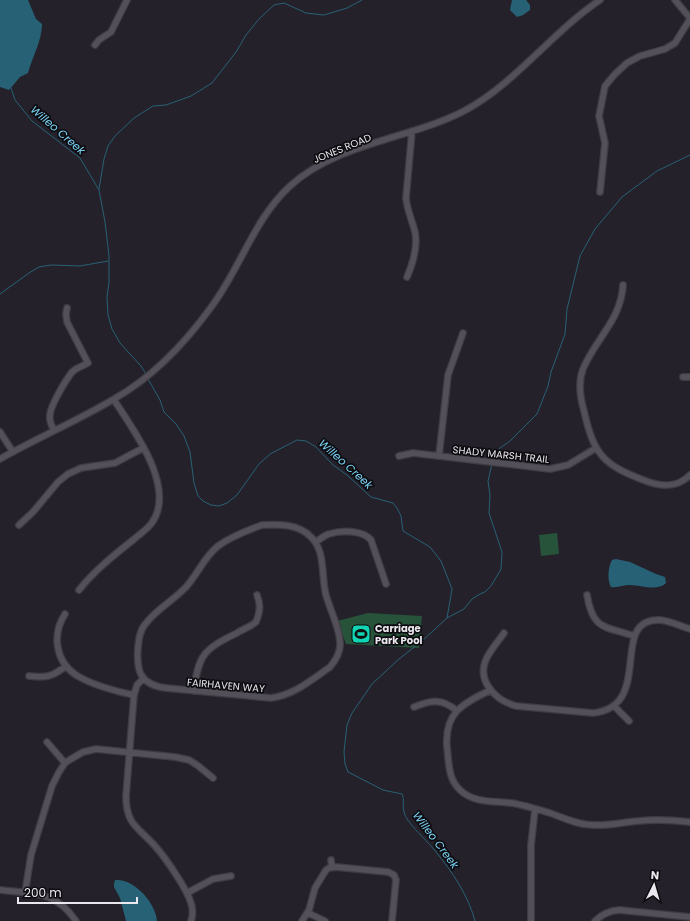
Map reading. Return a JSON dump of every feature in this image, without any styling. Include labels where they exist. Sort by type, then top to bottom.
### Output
[{"type":"street","points":[[95,45],[99,40],[111,32],[128,0]]},
{"type":"street","name":"JONES ROAD","points":[[0,459],[114,400],[147,376],[180,344],[212,307],[230,280],[262,217],[276,199],[290,185],[308,172],[328,161],[464,111],[493,93],[578,16],[600,0]]},
{"type":"street","points":[[600,192],[605,143],[599,116],[605,86],[627,62],[640,56],[665,49],[675,43],[690,18],[675,0]]},
{"type":"street","points":[[406,277],[412,263],[416,246],[406,198],[412,131]]},
{"type":"street","points":[[623,284],[617,313],[587,361],[581,379],[581,401],[589,433],[596,448],[607,461],[619,470],[655,484],[666,486],[677,484],[690,474]]},
{"type":"street","points":[[54,430],[50,423],[52,407],[72,372],[88,363],[67,322],[67,308]]},
{"type":"street","points":[[439,456],[448,375],[463,333]]},
{"type":"street","points":[[683,377],[690,377]]},
{"type":"street","points":[[79,590],[91,576],[146,528],[154,518],[158,507],[158,490],[152,463],[114,400]]},
{"type":"street","points":[[0,432],[12,452]]},
{"type":"street","points":[[19,525],[33,512],[58,482],[68,474],[81,468],[115,463],[143,448]]},
{"type":"street","name":"SHADY MARSH TRAIL","points":[[399,456],[413,453],[550,469],[568,465],[596,448]]},
{"type":"street","points":[[191,921],[192,907],[187,893],[160,851],[137,830],[128,815],[126,796],[129,752],[134,695],[137,685],[143,678],[138,667],[137,660],[139,639],[144,626],[151,617],[185,588],[214,550],[225,542],[262,525],[296,528],[308,534],[316,542],[327,534],[331,533],[358,532],[367,536],[371,540],[386,584]]},
{"type":"street","name":"FAIRHAVEN WAY","points":[[143,678],[147,682],[158,687],[263,698],[278,697],[297,690],[330,667],[334,662],[340,648],[340,636],[326,596],[320,552],[316,542]]},
{"type":"street","points":[[194,691],[198,667],[205,653],[221,641],[256,622],[260,610],[260,603],[257,595]]},
{"type":"street","points":[[587,595],[590,612],[598,623],[607,628],[634,636]]},
{"type":"street","points":[[65,614],[59,626],[57,640],[59,654],[66,666],[82,678],[118,692],[134,695]]},
{"type":"street","points":[[504,633],[488,656],[485,664],[485,678],[491,690],[502,701],[516,706],[593,713],[604,711],[614,706],[622,697],[627,687],[634,636],[644,624],[659,620],[690,629]]},
{"type":"street","points":[[29,676],[51,676],[66,666]]},
{"type":"street","points":[[491,690],[468,701],[457,711],[448,727],[446,737],[449,771],[457,787],[465,794],[476,799],[535,809],[573,822],[591,825],[607,825],[657,820],[690,822]]},
{"type":"street","points":[[414,706],[427,701],[433,701],[448,704],[457,711]]},
{"type":"street","points":[[614,706],[629,721]]},
{"type":"street","points":[[47,742],[65,763]]},
{"type":"street","points":[[25,893],[36,834],[46,809],[54,781],[65,763],[77,755],[90,750],[103,749],[175,757],[189,760],[197,764],[214,778]]},
{"type":"street","points":[[531,921],[531,845],[535,809]]},
{"type":"street","points":[[331,860],[332,867]]},
{"type":"street","points":[[302,921],[308,913],[314,888],[326,870],[332,867],[396,874],[392,921]]},
{"type":"street","points":[[187,893],[213,879],[231,876]]},
{"type":"street","points":[[0,890],[45,896],[66,908],[76,921]]},
{"type":"street","points":[[595,921],[607,912],[619,910],[690,918]]},
{"type":"street","points":[[308,913],[325,921]]},
{"type":"green space","points":[[557,533],[559,554],[541,556],[539,535]]},
{"type":"green space","points":[[368,613],[422,616],[419,648],[346,644],[337,621]]},
{"type":"water","points":[[0,0],[28,0],[36,19],[42,24],[39,43],[28,73],[20,77],[9,90],[0,87]]},
{"type":"water","points":[[512,0],[526,0],[530,5],[530,10],[517,17],[510,10]]},
{"type":"water","points":[[616,559],[630,562],[665,577],[666,583],[662,586],[654,588],[630,585],[611,587],[609,581],[609,570],[612,560]]},
{"type":"water","name":"Carriage Park Pool","points":[[368,632],[366,638],[355,637],[356,633]]},
{"type":"water","points":[[115,880],[122,880],[129,883],[143,893],[153,907],[157,921],[126,921],[120,898],[114,887]]},
{"type":"waterway","points":[[99,189],[104,159],[108,146],[115,136],[134,118],[153,106],[166,105],[191,96],[212,83],[236,52],[246,35],[259,19],[274,5],[284,3],[306,13],[324,15],[347,8],[362,0]]},
{"type":"waterway","name":"Willeo Creek","points":[[11,88],[15,100],[32,121],[80,158],[99,190],[109,256],[109,282],[107,297],[108,315],[112,329],[120,343],[141,366],[146,374]]},
{"type":"waterway","points":[[493,459],[500,448],[510,441],[537,414],[565,334],[567,309],[580,256],[595,229],[622,197],[657,171],[690,155]]},
{"type":"waterway","points":[[0,294],[39,267],[51,265],[80,266],[108,261]]},
{"type":"waterway","name":"Willeo Creek","points":[[148,379],[160,400],[164,412],[176,424],[184,436],[190,452],[194,483],[198,496],[203,501],[211,505],[219,506],[227,503],[237,495],[259,464],[270,454],[297,440],[306,441],[316,447],[333,465],[347,475],[371,497],[393,503],[401,516],[403,531],[430,547],[441,561],[452,589],[447,618],[372,684],[352,713],[347,725],[344,752],[345,764],[348,772],[383,790],[402,794],[403,810],[406,816],[413,827],[433,848],[454,876],[469,903],[475,921]]},
{"type":"waterway","points":[[447,618],[464,609],[472,599],[485,592],[491,586],[501,569],[502,552],[489,513],[490,495],[488,481],[492,464]]},
{"type":"place","name":"Carriage Park Pool","points":[[361,634]]}]
